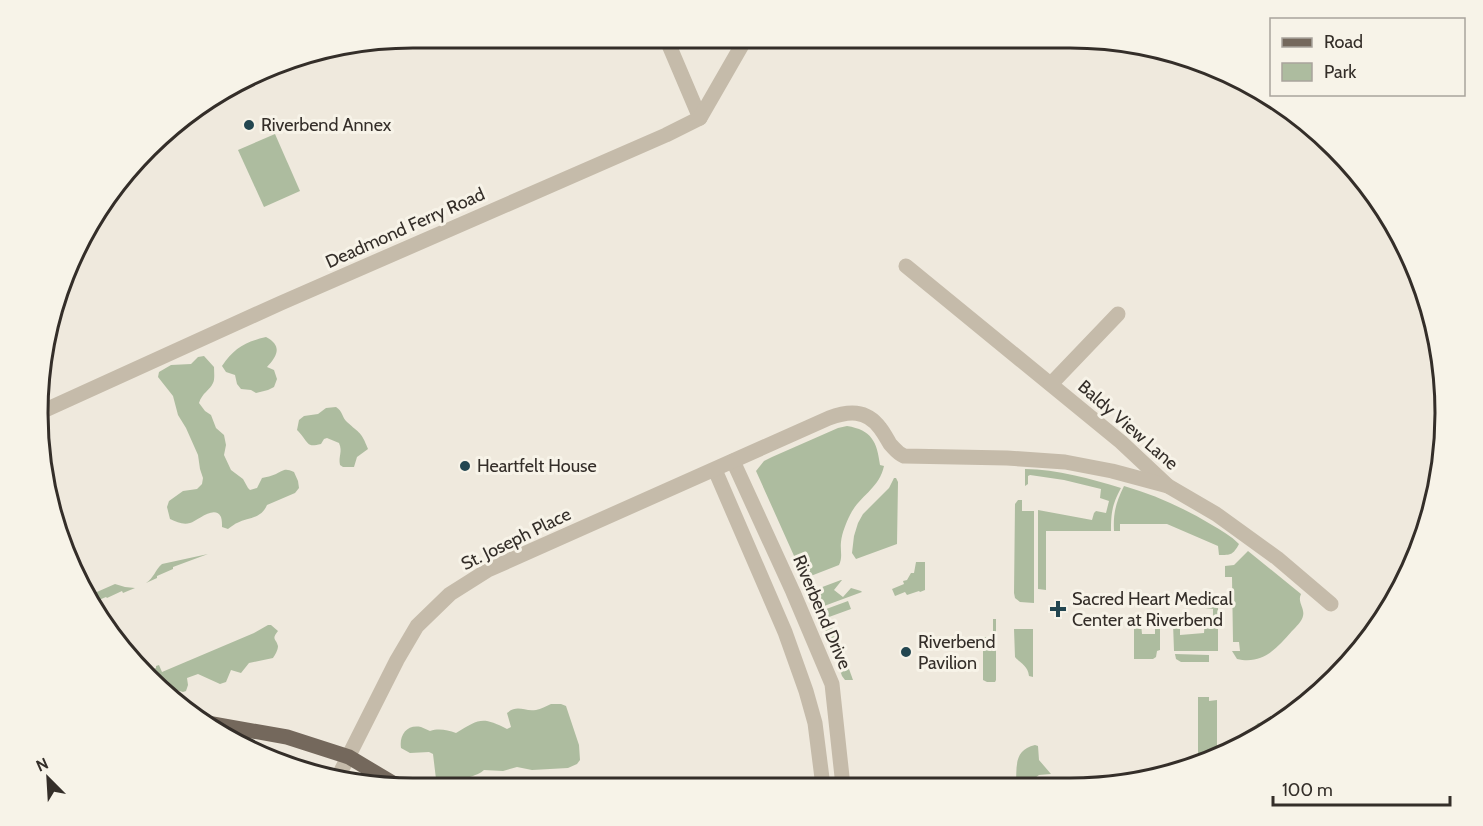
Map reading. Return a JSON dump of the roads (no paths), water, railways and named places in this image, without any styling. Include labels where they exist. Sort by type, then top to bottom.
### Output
[{"type":"main road","points":[[226,726],[287,737],[349,757],[382,776]]},
{"type":"street","points":[[670,48],[700,118]]},
{"type":"street","points":[[700,118],[740,48]]},
{"type":"street","name":"Deadmond Ferry Road","points":[[48,409],[700,118]]},
{"type":"street","name":"Baldy View Lane","points":[[906,266],[1051,384],[1168,486],[1234,526],[1331,604]]},
{"type":"street","points":[[1051,384],[1118,314]]},
{"type":"street","name":"St. Joseph Place","points":[[341,771],[397,660],[417,626],[450,594],[488,570],[829,418],[844,413],[858,413],[870,418],[896,451],[904,456],[1065,462],[1112,471],[1168,486]]},
{"type":"street","name":"Riverbend Drive","points":[[734,461],[832,684],[842,778]]},
{"type":"street","points":[[715,470],[785,632],[806,691],[816,723],[822,778]]},
{"type":"place","name":"Riverbend Annex","points":[[249,125]]},
{"type":"place","name":"Heartfelt House","points":[[465,466]]},
{"type":"place","name":"Sacred Heart Medical Center at Riverbend","points":[[1058,609]]},
{"type":"place","name":"Riverbend Pavilion","points":[[906,652]]}]
